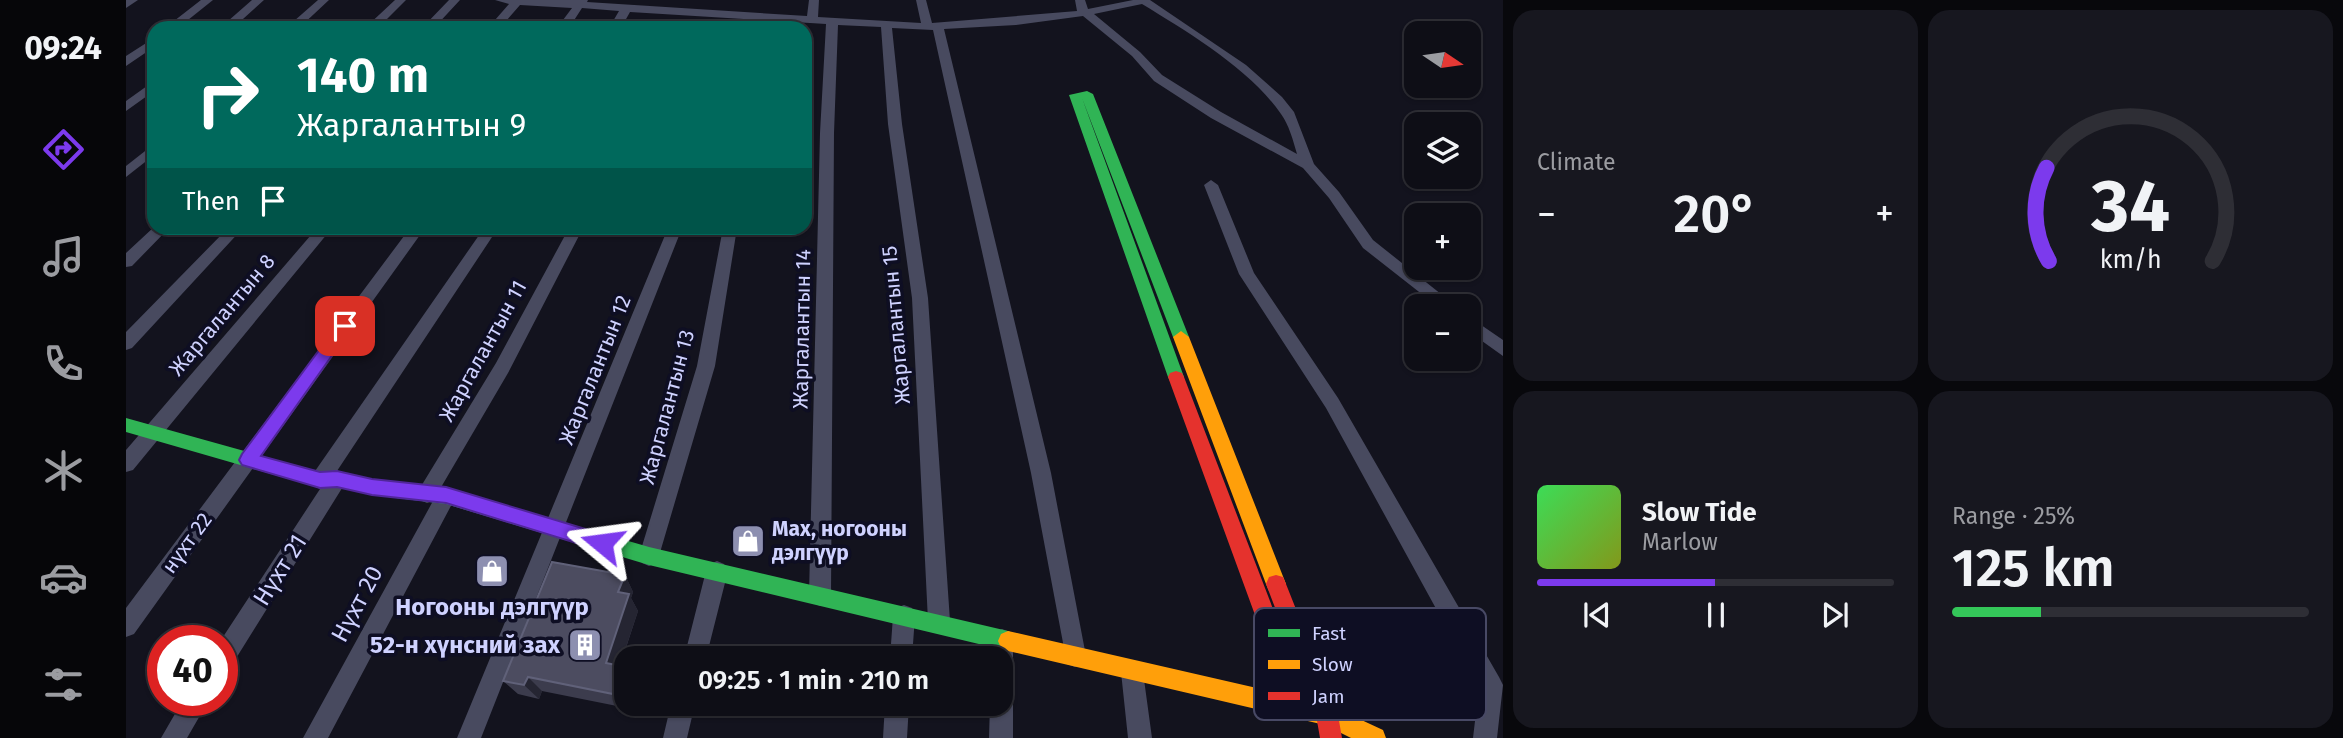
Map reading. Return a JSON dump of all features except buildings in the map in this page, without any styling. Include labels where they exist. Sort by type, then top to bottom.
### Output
[{"type":"street","points":[[126,5],[133,0]]},
{"type":"street","points":[[180,21],[208,0]]},
{"type":"street","points":[[234,21],[259,0]]},
{"type":"street","points":[[300,21],[324,0]]},
{"type":"street","points":[[378,21],[401,0]]},
{"type":"street","points":[[435,21],[455,0]]},
{"type":"street","points":[[500,0],[635,6],[753,21]]},
{"type":"street","points":[[500,21],[517,0]]},
{"type":"street","points":[[718,21],[720,0]]},
{"type":"street","points":[[812,20],[814,0]]},
{"type":"street","points":[[921,0],[932,27],[1041,473],[1075,656]]},
{"type":"street","points":[[1080,0],[1081,9],[1136,54],[1158,78],[1216,115],[1308,165]]},
{"type":"street","points":[[796,21],[932,27],[1027,22],[1088,14],[1142,0],[1180,21],[1259,83],[1289,115],[1308,165],[1334,195],[1368,244],[1433,294]]},
{"type":"street","points":[[568,21],[581,3]]},
{"type":"street","points":[[621,21],[635,6]]},
{"type":"street","points":[[689,21],[691,13]]},
{"type":"street","name":"Жаргалантын 14","points":[[820,595],[827,146],[832,22]]},
{"type":"street","name":"Жаргалантын 15","points":[[886,25],[895,124],[920,299],[939,621]]},
{"type":"street","points":[[126,62],[147,46]]},
{"type":"street","points":[[126,107],[147,90]]},
{"type":"street","points":[[1263,608],[1148,301],[1075,95],[1079,93],[1087,94],[1286,608]]},
{"type":"street","points":[[126,173],[147,154]]},
{"type":"street","points":[[1211,185],[1247,274],[1332,403],[1448,608]]},
{"type":"street","points":[[126,262],[155,235]]},
{"type":"street","points":[[126,343],[229,235]]},
{"type":"street","name":"Жаргалантын 8","points":[[126,464],[319,235]]},
{"type":"street","name":"нүхт 22","points":[[126,626],[413,235]]},
{"type":"street","name":"Нүхт 21","points":[[238,633],[328,480],[486,235]]},
{"type":"street","name":"Жаргалантын 11","points":[[436,495],[572,235]]},
{"type":"street","name":"Жаргалантын 12","points":[[469,738],[672,235]]},
{"type":"street","name":"Жаргалантын 13","points":[[649,556],[706,366],[729,235]]},
{"type":"street","points":[[1148,301],[1167,301]]},
{"type":"street","points":[[1481,332],[1503,349]]},
{"type":"street","points":[[1194,421],[1214,421]]},
{"type":"street","points":[[126,425],[328,480],[436,495],[649,556],[904,616],[939,621],[1002,640],[1132,672],[1254,698]]},
{"type":"street","name":"Нүхт 20","points":[[315,738],[436,495]]},
{"type":"street","points":[[698,646],[717,571]]},
{"type":"street","points":[[902,646],[904,616]]},
{"type":"street","points":[[1001,738],[1002,640]]},
{"type":"street","points":[[1132,672],[1140,738]]},
{"type":"street","points":[[1485,738],[1492,685],[1486,674]]},
{"type":"street","points":[[173,738],[187,716]]},
{"type":"street","points":[[675,738],[681,716]]},
{"type":"street","points":[[895,738],[896,716]]},
{"type":"street","points":[[1328,720],[1331,738]]},
{"type":"street","points":[[1337,720],[1375,738]]},
{"type":"traffic: fast","points":[[1176,377],[1075,95],[1087,94],[1181,337]]},
{"type":"traffic: fast","points":[[126,425],[320,480],[337,479],[371,487],[446,496],[649,556],[1008,641]]},
{"type":"traffic: slow","points":[[1181,337],[1276,584]]},
{"type":"traffic: slow","points":[[1008,641],[1254,698]]},
{"type":"traffic: slow","points":[[1337,720],[1375,738]]},
{"type":"traffic: jam","points":[[1176,377],[1263,608]]},
{"type":"traffic: jam","points":[[1276,584],[1285,608]]},
{"type":"traffic: jam","points":[[1328,720],[1331,738]]},
{"type":"place","name":"Мах, ногооны дэлгүүр","points":[[748,541]]},
{"type":"place","name":"Ногооны дэлгүүр","points":[[492,571]]},
{"type":"place","name":"52-н хүнсний зах","points":[[585,645]]},
{"type":"route","points":[[345,326],[248,460],[320,480],[337,479],[372,487],[446,495],[602,543]]}]
